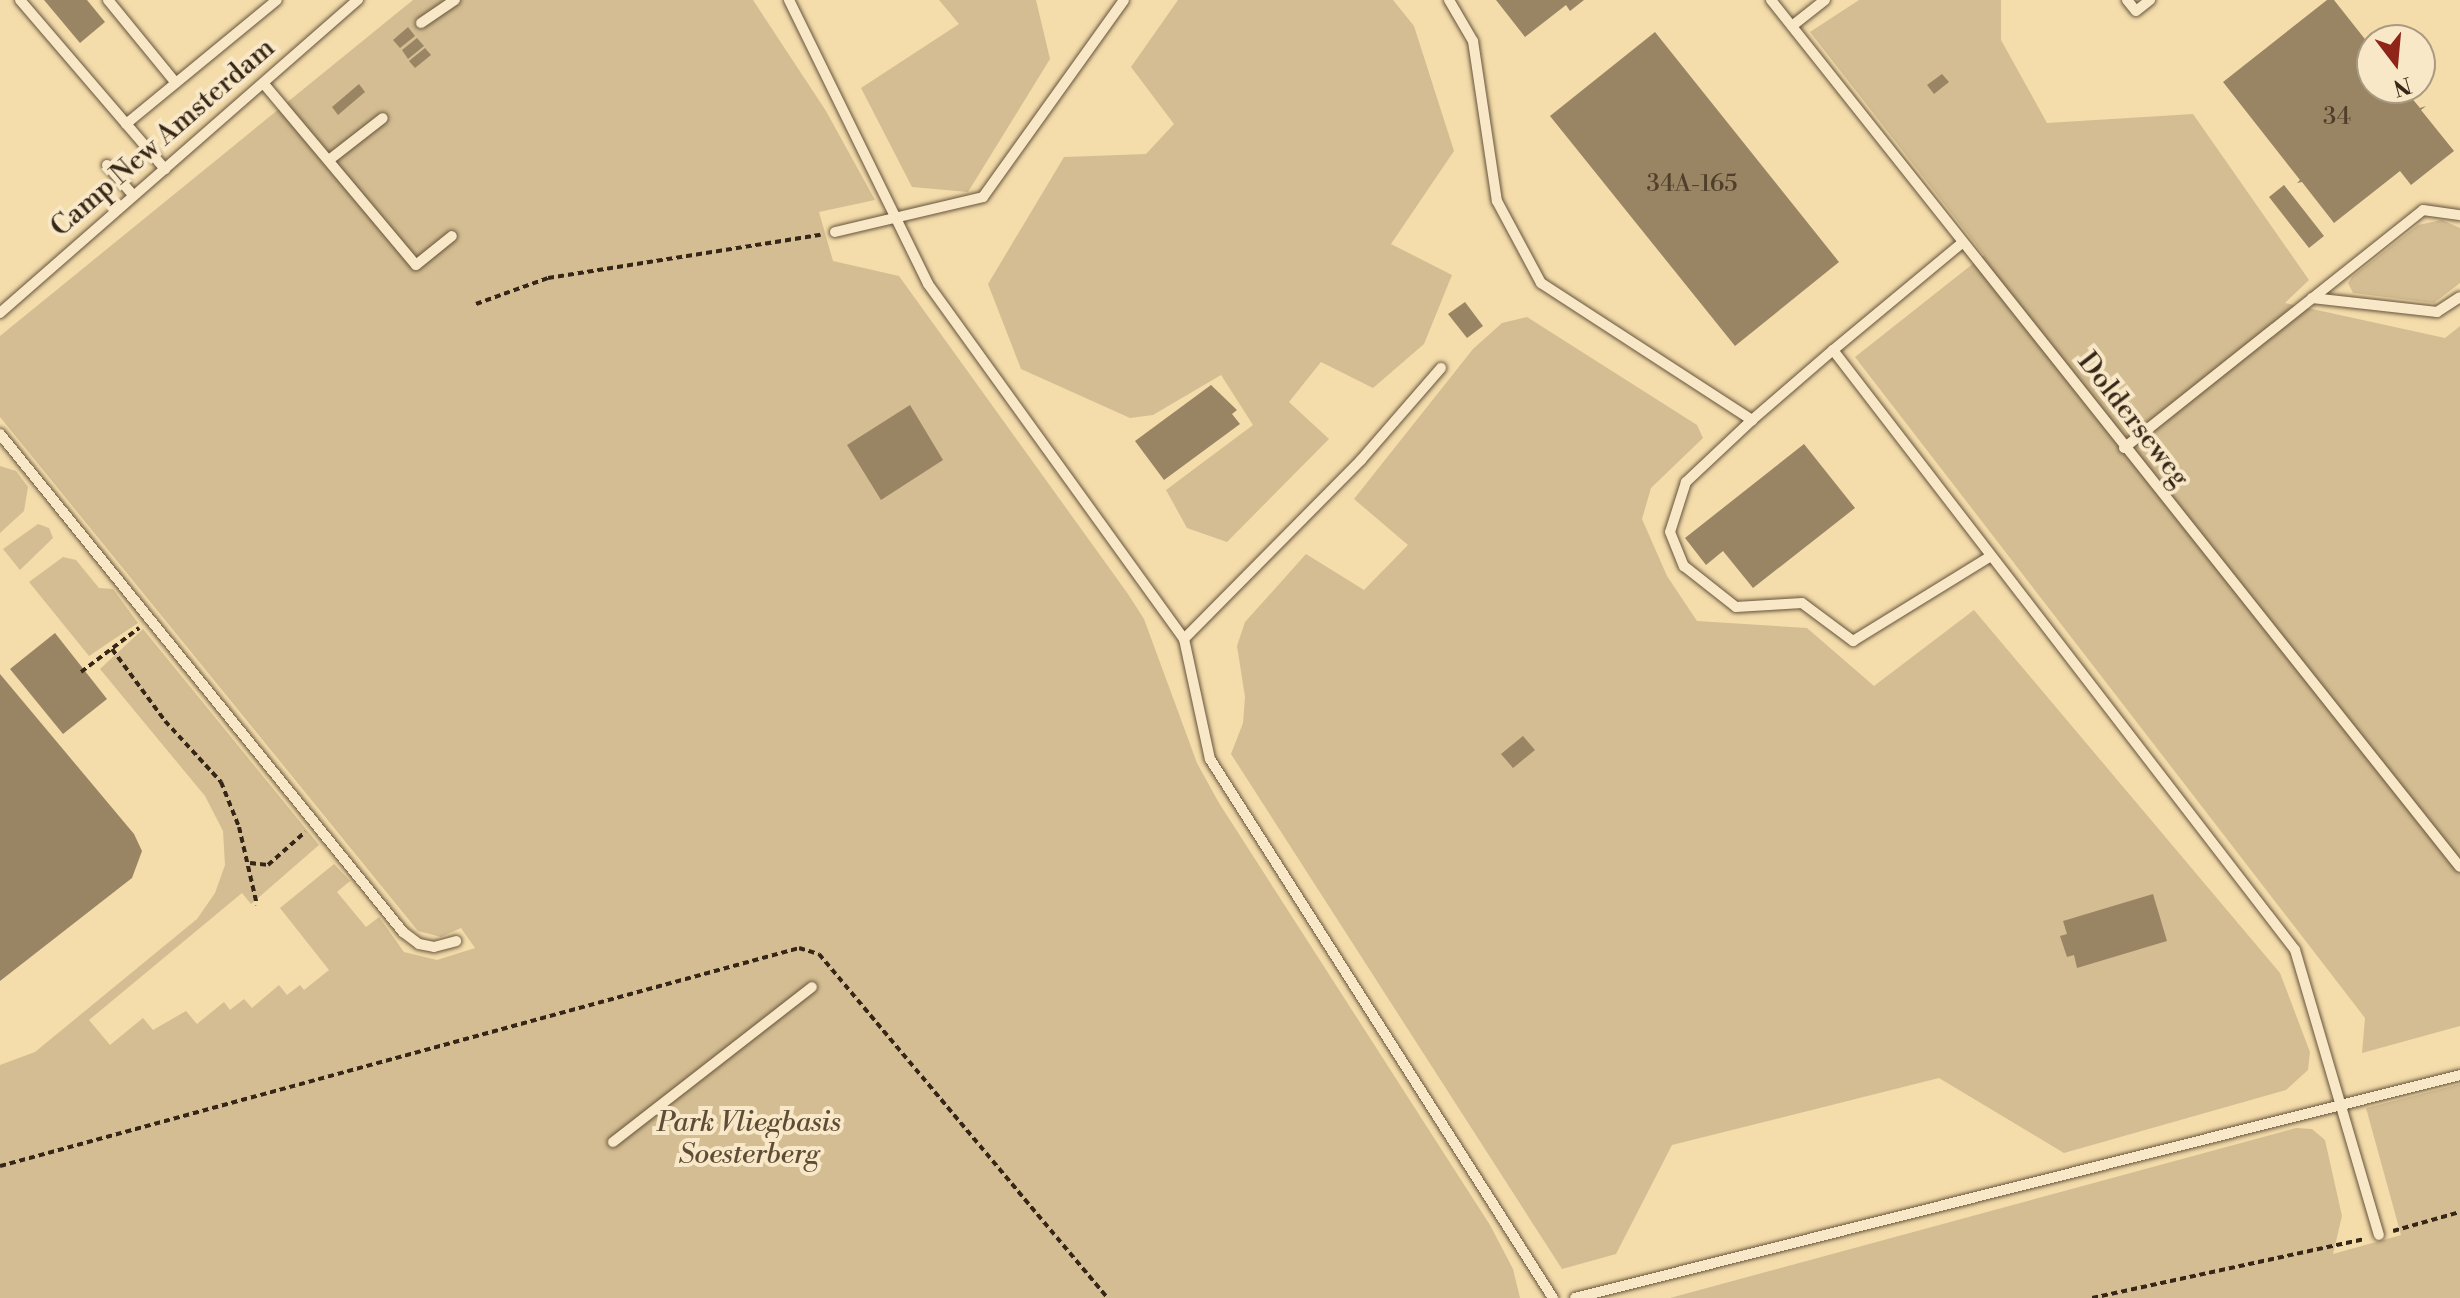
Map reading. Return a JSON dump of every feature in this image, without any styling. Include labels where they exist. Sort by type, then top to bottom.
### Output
[{"type":"lane","points":[[20,0],[165,169]]},
{"type":"lane","points":[[108,0],[176,83]]},
{"type":"lane","points":[[126,124],[277,0]]},
{"type":"lane","name":"Camp New Amsterdam","points":[[0,313],[358,0]]},
{"type":"lane","points":[[421,23],[455,0]]},
{"type":"lane","points":[[789,0],[900,220],[928,284],[1184,639],[1210,759],[1553,1298]]},
{"type":"lane","points":[[835,232],[900,220],[983,197],[1124,0]]},
{"type":"lane","points":[[1449,0],[1473,41],[1497,201],[1541,283],[1752,420]]},
{"type":"lane","name":"Dolderseweg","points":[[1771,0],[2460,867]]},
{"type":"lane","points":[[1792,26],[1825,0]]},
{"type":"lane","points":[[2127,0],[2136,11],[2150,0]]},
{"type":"lane","points":[[264,84],[416,265],[452,236]]},
{"type":"lane","points":[[329,160],[383,118]]},
{"type":"lane","points":[[107,165],[133,195]]},
{"type":"lane","points":[[2124,448],[2423,210],[2460,215]]},
{"type":"lane","points":[[1962,243],[1752,420],[1686,482],[1670,532],[1684,566],[1736,607],[1802,603],[1853,641],[1991,556]]},
{"type":"lane","points":[[2312,298],[2437,312],[2460,297]]},
{"type":"lane","points":[[1833,350],[2295,950],[2344,1102],[2379,1235]]},
{"type":"lane","points":[[1184,639],[1361,460],[1441,368]]},
{"type":"lane","points":[[0,434],[403,932],[419,944],[434,947],[456,941]]},
{"type":"lane","points":[[613,1142],[812,987]]},
{"type":"lane","points":[[1575,1298],[2460,1075]]},
{"type":"path","points":[[476,304],[548,278],[835,232]]},
{"type":"path","points":[[81,672],[150,619]]},
{"type":"path","points":[[112,649],[165,721],[221,782],[249,863],[257,905]]},
{"type":"path","points":[[249,863],[268,865],[316,823]]},
{"type":"path","points":[[0,1166],[799,948],[819,954],[1108,1298]]},
{"type":"path","points":[[2092,1298],[2379,1235],[2460,1212]]},
{"type":"green space","name":"Park Vliegbasis Soesterberg","points":[[413,0],[753,0],[826,111],[875,200],[819,212],[833,261],[899,276],[1128,594],[1144,619],[1197,763],[1219,803],[1490,1225],[1513,1269],[1520,1298],[0,1298],[0,1065],[35,1052],[197,919],[215,893],[225,865],[223,831],[205,796],[100,669],[143,629],[319,845],[251,904],[242,893],[89,1020],[110,1045],[143,1018],[153,1030],[186,1011],[197,1024],[224,1002],[230,1010],[244,999],[252,1008],[279,985],[287,995],[300,985],[304,990],[329,970],[280,908],[334,864],[350,881],[337,892],[366,927],[379,917],[404,952],[437,960],[475,948],[461,928],[441,937],[418,931],[0,417],[0,336]]},
{"type":"green space","points":[[939,0],[1036,0],[1050,59],[968,192],[912,187],[861,88],[959,24]]},
{"type":"green space","points":[[1178,0],[1393,0],[1414,26],[1454,151],[1391,244],[1452,275],[1424,344],[1373,388],[1321,362],[1289,402],[1329,439],[1227,542],[1187,528],[1166,490],[1253,425],[1221,375],[1153,415],[1130,418],[1021,369],[988,284],[1064,157],[1146,154],[1174,124],[1131,67]]},
{"type":"green space","points":[[1859,0],[2001,0],[2001,40],[2047,123],[2193,114],[2309,280],[2285,303],[2445,338],[2460,326],[2460,1026],[2362,1053],[2365,1018],[1855,357],[1984,255],[1810,32]]},
{"type":"green space","points":[[2442,220],[2460,228],[2460,283],[2434,303],[2353,293],[2348,283],[2353,276],[2418,225]]},
{"type":"green space","points":[[1527,317],[1697,425],[1703,438],[1651,488],[1642,519],[1667,576],[1697,621],[1807,628],[1874,686],[1974,610],[2280,973],[2310,1052],[2308,1070],[2286,1090],[2064,1153],[1939,1078],[1672,1145],[1616,1254],[1562,1269],[1231,754],[1243,723],[1245,697],[1237,646],[1245,622],[1306,554],[1364,590],[1408,545],[1354,499],[1473,349],[1502,323]]},
{"type":"green space","points":[[0,466],[16,471],[28,487],[24,511],[0,533]]},
{"type":"green space","points":[[38,524],[49,528],[53,538],[20,570],[3,549]]},
{"type":"green space","points":[[63,557],[76,560],[99,588],[113,589],[138,623],[89,656],[29,582]]},
{"type":"green space","points":[[2460,1084],[2460,1298],[1670,1298],[2296,1128],[2312,1129],[2325,1140],[2342,1216],[2333,1254],[2401,1235],[2366,1108]]},
{"type":"building","points":[[44,0],[87,0],[105,22],[80,43]]},
{"type":"building","points":[[1496,0],[1584,0],[1570,11],[1566,5],[1525,37]]},
{"type":"building","points":[[2327,0],[2334,0],[2356,28],[2356,104],[2426,106],[2421,110],[2454,151],[2411,185],[2400,171],[2334,223],[2302,182],[2297,183],[2300,180],[2223,82]]},
{"type":"building","points":[[408,27],[415,36],[400,48],[393,40]]},
{"type":"building","points":[[1655,32],[1839,262],[1735,346],[1550,116]]},
{"type":"building","points":[[417,38],[424,46],[408,59],[402,50]]},
{"type":"building","points":[[425,48],[431,55],[415,68],[409,61]]},
{"type":"building","points":[[1942,74],[1949,82],[1934,94],[1927,85]]},
{"type":"building","points":[[359,84],[365,92],[338,115],[332,107]]},
{"type":"building","points":[[2284,185],[2324,236],[2309,248],[2269,197]]},
{"type":"building","points":[[1465,302],[1483,326],[1467,338],[1448,314]]},
{"type":"building","points":[[1211,385],[1237,410],[1232,414],[1240,424],[1164,480],[1135,441]]},
{"type":"building","points":[[910,405],[943,460],[881,500],[847,445]]},
{"type":"building","points":[[1804,444],[1855,508],[1753,588],[1723,551],[1706,565],[1685,538]]},
{"type":"building","points":[[55,633],[107,699],[63,734],[10,669]]},
{"type":"building","points":[[0,674],[134,834],[142,851],[132,878],[0,981]]},
{"type":"building","points":[[1523,736],[1535,750],[1513,768],[1501,754]]},
{"type":"building","points":[[2153,894],[2167,941],[2077,968],[2074,955],[2067,957],[2060,936],[2067,934],[2063,921]]}]
